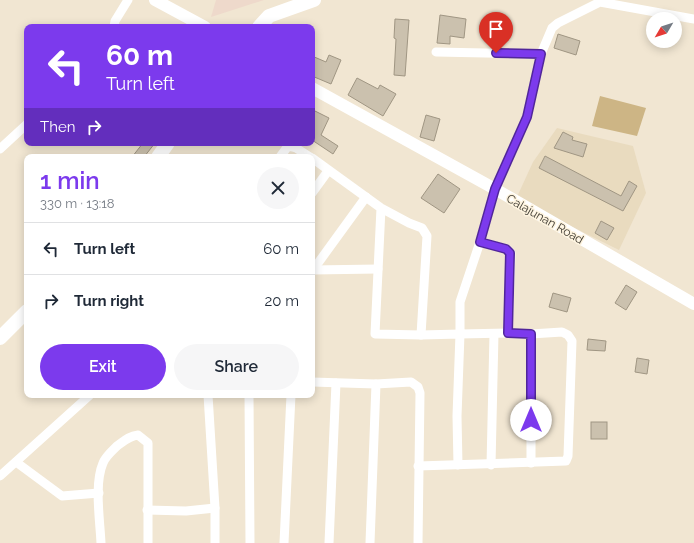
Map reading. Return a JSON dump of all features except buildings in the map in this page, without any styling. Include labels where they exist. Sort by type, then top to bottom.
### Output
[{"type":"main road","points":[[155,0],[199,24]]},
{"type":"main road","points":[[262,24],[269,16],[314,0]]},
{"type":"main road","name":"Calajunan Road","points":[[315,90],[495,189],[694,304]]},
{"type":"main road","points":[[0,338],[24,315]]},
{"type":"street","points":[[114,24],[128,0]]},
{"type":"street","points":[[458,465],[457,416],[460,302],[480,242],[495,189],[527,117],[541,54],[552,28],[558,23],[600,2],[694,19]]},
{"type":"street","points":[[436,52],[541,54]]},
{"type":"street","points":[[0,149],[24,127]]},
{"type":"street","points":[[288,146],[296,148],[305,154]]},
{"type":"street","points":[[315,161],[381,208],[409,223],[422,228],[427,236],[421,335]]},
{"type":"street","points":[[315,189],[328,171]]},
{"type":"street","points":[[315,267],[366,197]]},
{"type":"street","points":[[381,208],[375,334],[531,334],[562,332],[568,335],[572,340],[568,456],[566,461],[418,466]]},
{"type":"street","points":[[480,242],[506,249],[510,253],[508,333]]},
{"type":"street","points":[[315,270],[378,269]]},
{"type":"street","points":[[491,464],[494,334]]},
{"type":"street","points":[[531,334],[531,463]]},
{"type":"street","points":[[315,382],[376,384],[411,382],[418,387],[420,393],[418,543]]},
{"type":"street","points":[[329,543],[336,383]]},
{"type":"street","points":[[370,543],[376,384]]},
{"type":"street","points":[[0,476],[87,398]]},
{"type":"street","points":[[208,398],[215,508],[215,543]]},
{"type":"street","points":[[249,398],[250,543]]},
{"type":"street","points":[[284,543],[291,398]]},
{"type":"street","points":[[101,543],[99,493],[100,473],[103,461],[112,450],[125,440],[131,436],[138,435],[148,443],[148,543]]},
{"type":"street","points":[[16,462],[62,496],[99,493]]},
{"type":"street","points":[[147,510],[186,511],[215,508]]},
{"type":"shaded area","points":[[216,0],[264,0],[211,17]]},
{"type":"shaded area","points":[[600,96],[646,108],[637,136],[592,126]]},
{"type":"shaded area","points":[[557,128],[633,146],[646,193],[619,250],[516,199],[533,162]]},
{"type":"route","points":[[496,53],[541,54],[527,117],[495,189],[480,242],[506,249],[512,258],[508,333],[531,334],[531,420]]}]
